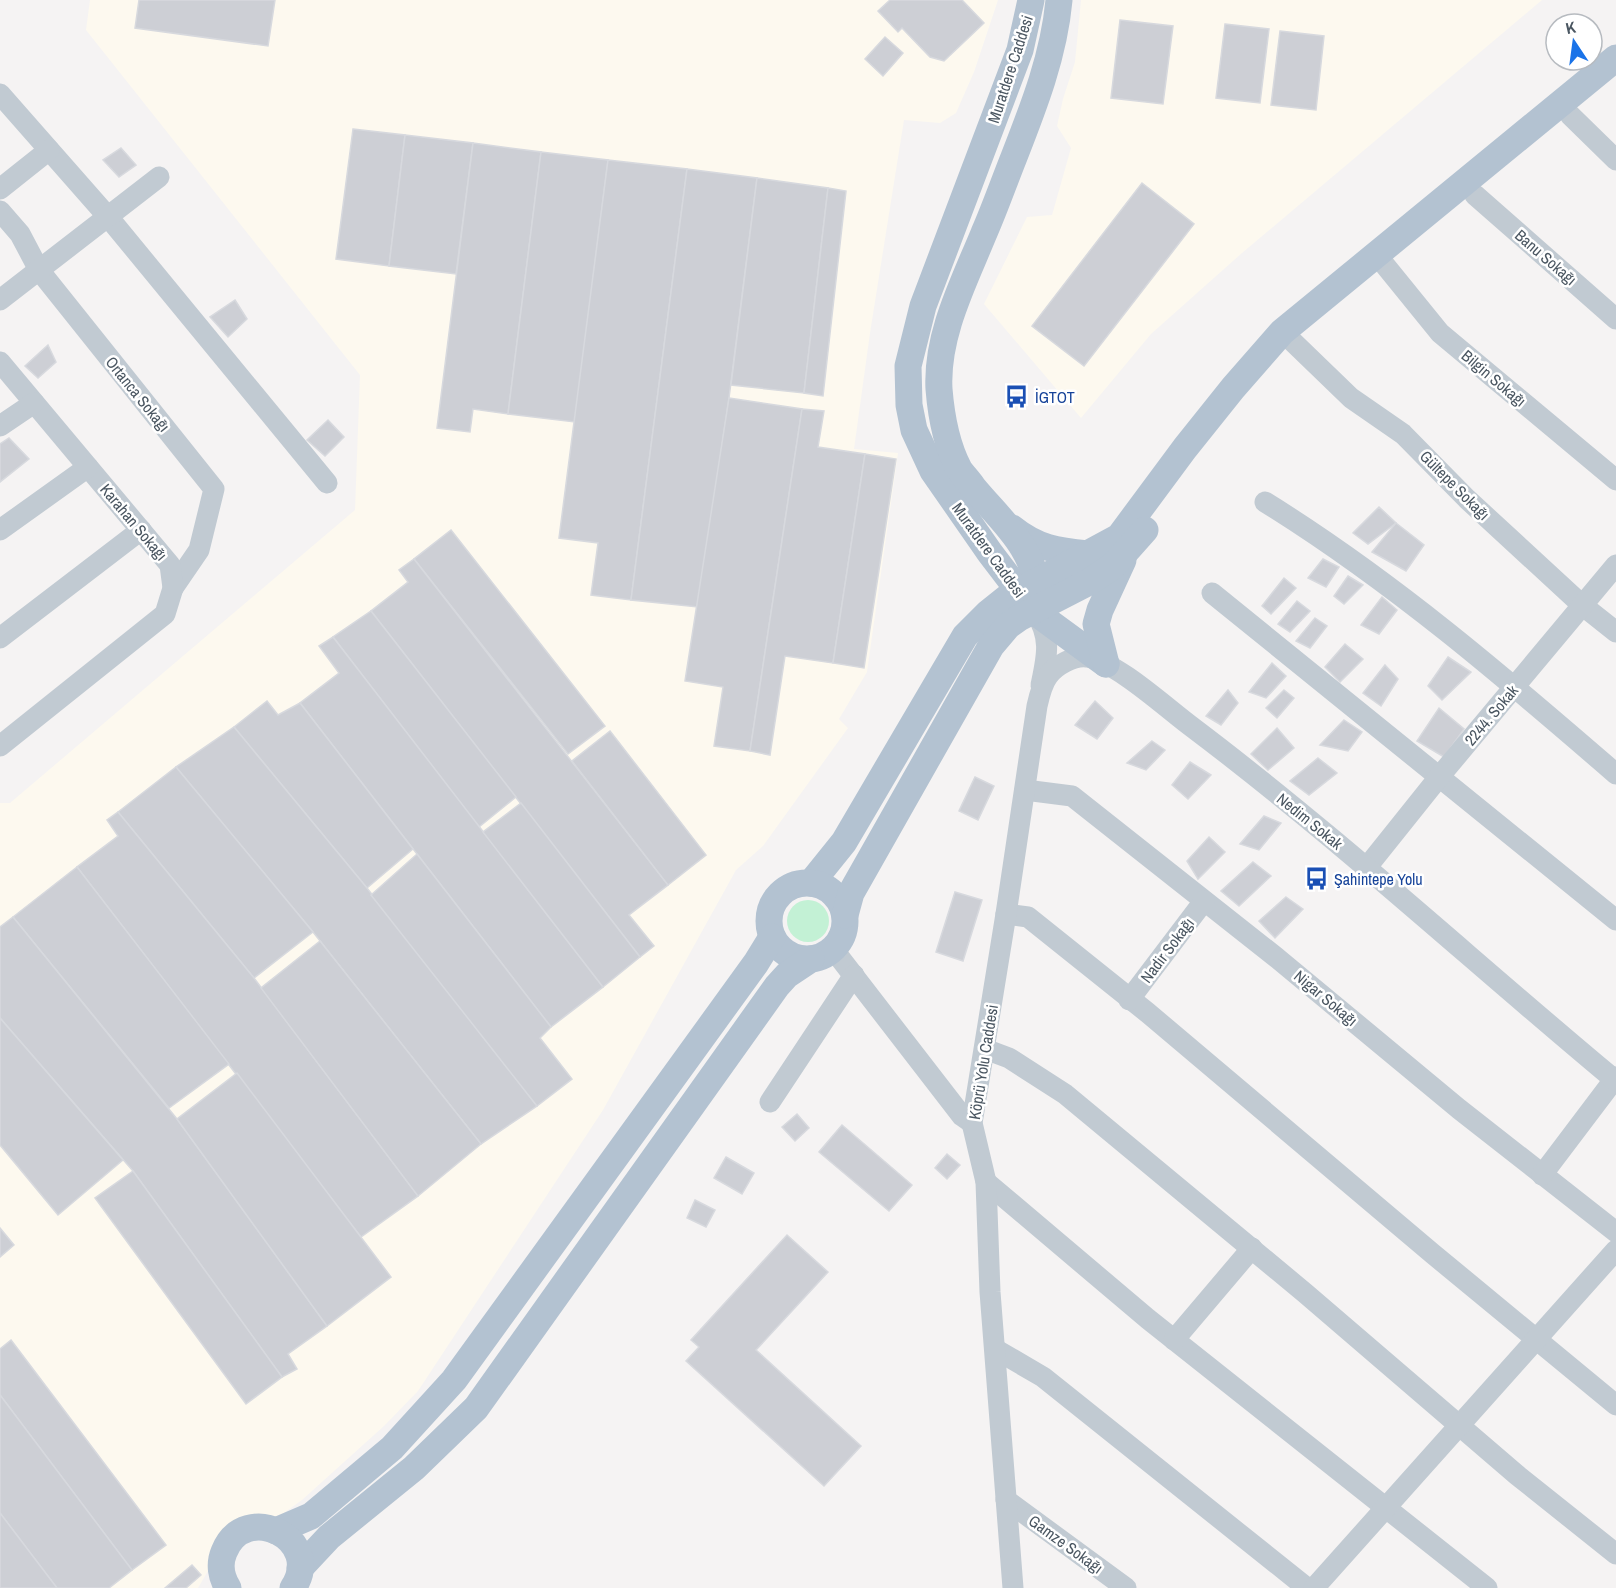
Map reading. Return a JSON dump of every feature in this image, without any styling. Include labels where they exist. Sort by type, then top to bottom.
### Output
[{"type":"main road","name":"Muratdere Caddesi","points":[[1031,0],[1020,50],[923,306],[908,366],[909,405],[914,430],[933,471],[990,554],[1028,585],[1038,597],[1035,612]]},
{"type":"main road","name":"Muratdere Caddesi","points":[[1028,585],[1021,543],[959,469],[942,413],[939,388],[942,350],[959,294],[1041,88],[1057,26],[1059,0]]},
{"type":"main road","points":[[965,636],[988,613],[1028,585],[1119,537],[1185,448],[1282,332],[1616,58]]},
{"type":"main road","points":[[296,1578],[329,1537],[414,1468],[477,1408],[777,986],[787,975],[822,954],[840,939],[845,927],[845,915],[851,893],[990,646],[1019,618],[1035,612],[1113,566],[1140,537],[1214,431],[1292,341],[1383,264],[1475,195],[1616,76]]},
{"type":"main road","points":[[997,113],[1010,167]]},
{"type":"main road","points":[[976,165],[986,229]]},
{"type":"main road","points":[[1008,525],[1027,540],[1044,546],[1088,554]]},
{"type":"main road","points":[[1106,664],[1096,624],[1127,551]]},
{"type":"main road","points":[[811,883],[844,842],[989,594],[992,575],[990,554]]},
{"type":"main road","points":[[1035,612],[1106,664]]},
{"type":"main road","points":[[822,954],[798,958],[786,953],[772,937],[769,921],[771,908],[777,897],[796,884],[811,883],[823,886],[841,903],[845,915]]},
{"type":"main road","points":[[276,1531],[311,1516],[383,1455],[454,1380],[756,963],[772,937]]},
{"type":"main road","points":[[221,1584],[222,1557],[227,1546],[235,1536],[258,1527],[271,1528],[283,1533],[292,1543],[299,1555],[296,1578]]},
{"type":"street","points":[[0,94],[109,218],[327,483]]},
{"type":"street","points":[[1570,115],[1616,160]]},
{"type":"street","points":[[0,189],[49,150]]},
{"type":"street","points":[[0,300],[109,218],[159,177]]},
{"type":"street","name":"Banu Sokağı","points":[[1475,195],[1616,319]]},
{"type":"street","name":"Ortanca Sokağı","points":[[0,211],[20,234],[39,270],[214,489],[199,550],[173,588]]},
{"type":"street","name":"Bilgin Sokağı","points":[[1383,264],[1440,333],[1616,480]]},
{"type":"street","name":"Gültepe Sokağı","points":[[1292,341],[1352,398],[1403,434],[1467,499],[1582,605],[1616,632]]},
{"type":"street","name":"Karahan Sokağı","points":[[0,362],[170,565],[173,588]]},
{"type":"street","points":[[0,426],[34,403]]},
{"type":"street","points":[[0,530],[88,467]]},
{"type":"street","points":[[1265,502],[1403,597],[1515,687],[1616,774]]},
{"type":"street","points":[[0,638],[141,530]]},
{"type":"street","name":"2244. Sokak","points":[[1367,867],[1616,565]]},
{"type":"street","points":[[0,746],[165,614],[173,588]]},
{"type":"street","points":[[1212,593],[1616,920]]},
{"type":"street","points":[[1035,612],[1042,622],[1047,640],[1046,659],[1037,706]]},
{"type":"street","name":"Köprü Yolu Caddesi","points":[[1013,1588],[995,1349],[986,1182],[972,1123],[1037,706],[1047,676],[1055,669],[1071,660],[1085,657],[1106,664]]},
{"type":"street","name":"Nedim Sokak","points":[[1106,664],[1249,770],[1367,867],[1615,1079]]},
{"type":"street","name":"Nigar Sokağı","points":[[1025,790],[1072,796],[1277,958],[1459,1109],[1616,1232]]},
{"type":"street","name":"Nadir Sokağı","points":[[1129,1000],[1204,901]]},
{"type":"street","points":[[1006,914],[1028,917],[1157,1021],[1616,1405]]},
{"type":"street","points":[[822,954],[854,975],[962,1116],[972,1123]]},
{"type":"street","points":[[770,1102],[854,975]]},
{"type":"street","points":[[985,1049],[1009,1058],[1065,1094],[1252,1248],[1517,1474],[1616,1554]]},
{"type":"street","points":[[1542,1174],[1615,1079]]},
{"type":"street","points":[[986,1182],[1174,1340],[1487,1588]]},
{"type":"street","points":[[1174,1340],[1252,1248]]},
{"type":"street","points":[[1314,1588],[1616,1250]]},
{"type":"street","points":[[995,1349],[1043,1377],[1307,1588]]},
{"type":"street","name":"Gamze Sokağı","points":[[1006,1500],[1126,1588]]},
{"type":"shaded area","points":[[90,0],[998,0],[974,72],[956,113],[940,123],[904,120],[854,449],[898,453],[867,672],[839,719],[848,728],[763,846],[736,870],[603,1110],[418,1391],[384,1426],[302,1500],[212,1564],[198,1588],[0,1588],[0,803],[10,803],[355,510],[360,375],[86,30]]},
{"type":"shaded area","points":[[1081,0],[1542,0],[1242,253],[1151,334],[1081,418],[984,304],[1027,217],[1052,215],[1071,148],[1057,126],[1075,62]]},
{"type":"green space","points":[[808,900],[823,906],[829,921],[823,936],[808,942],[793,936],[787,921],[793,906]]},
{"type":"building","points":[[139,0],[275,0],[268,46],[135,28]]},
{"type":"building","points":[[890,0],[962,0],[984,23],[944,61],[930,57],[902,28],[898,32],[878,11]]},
{"type":"building","points":[[1120,20],[1173,26],[1163,104],[1111,98]]},
{"type":"building","points":[[1225,24],[1269,29],[1260,103],[1216,98]]},
{"type":"building","points":[[1280,31],[1324,36],[1316,110],[1271,105]]},
{"type":"building","points":[[885,37],[903,53],[883,76],[865,59]]},
{"type":"building","points":[[353,129],[405,135],[389,266],[336,259]]},
{"type":"building","points":[[405,135],[473,143],[456,274],[389,266]]},
{"type":"building","points":[[473,143],[541,152],[508,414],[473,409],[470,432],[437,428]]},
{"type":"building","points":[[121,148],[136,165],[119,177],[103,160]]},
{"type":"building","points":[[541,152],[608,160],[575,422],[508,414]]},
{"type":"building","points":[[608,160],[687,169],[631,600],[591,595],[598,543],[559,538]]},
{"type":"building","points":[[687,169],[757,178],[729,398],[698,607],[631,600]]},
{"type":"building","points":[[757,178],[828,188],[804,393],[731,385]]},
{"type":"building","points":[[1142,183],[1194,224],[1084,366],[1032,326]]},
{"type":"building","points":[[828,188],[846,191],[823,396],[804,393]]},
{"type":"building","points":[[235,300],[247,319],[228,337],[210,317]]},
{"type":"building","points":[[48,345],[56,362],[38,378],[25,366]]},
{"type":"building","points":[[729,398],[802,409],[750,751],[714,746],[723,687],[685,681]]},
{"type":"building","points":[[802,409],[824,411],[818,447],[865,454],[833,663],[785,656],[770,755],[750,751]]},
{"type":"building","points":[[328,420],[344,437],[325,456],[307,440]]},
{"type":"building","points":[[9,438],[29,459],[0,482],[0,444]]},
{"type":"building","points":[[865,454],[896,459],[864,668],[833,663]]},
{"type":"building","points":[[1379,507],[1396,523],[1368,544],[1353,533]]},
{"type":"building","points":[[1396,523],[1424,545],[1406,571],[1372,552]]},
{"type":"building","points":[[451,530],[605,726],[568,754],[414,559]]},
{"type":"building","points":[[414,559],[668,885],[629,915],[654,946],[640,957],[371,611],[408,582],[399,570]]},
{"type":"building","points":[[1323,559],[1339,567],[1326,587],[1308,578]]},
{"type":"building","points":[[1348,576],[1363,585],[1344,604],[1334,596]]},
{"type":"building","points":[[1284,578],[1296,588],[1271,614],[1262,606]]},
{"type":"building","points":[[1382,597],[1397,610],[1379,634],[1361,625]]},
{"type":"building","points":[[1297,601],[1310,611],[1290,632],[1278,624]]},
{"type":"building","points":[[371,611],[516,797],[479,827],[333,637]]},
{"type":"building","points":[[1315,618],[1327,626],[1310,648],[1296,641]]},
{"type":"building","points":[[333,637],[603,987],[551,1027],[300,703],[339,673],[319,646]]},
{"type":"building","points":[[1345,644],[1363,659],[1340,682],[1325,667]]},
{"type":"building","points":[[1448,657],[1471,672],[1442,700],[1428,686]]},
{"type":"building","points":[[1272,663],[1286,676],[1266,698],[1249,692]]},
{"type":"building","points":[[1385,665],[1398,679],[1381,706],[1363,693]]},
{"type":"building","points":[[1228,690],[1238,703],[1221,725],[1206,716]]},
{"type":"building","points":[[1284,690],[1294,698],[1277,718],[1266,708]]},
{"type":"building","points":[[267,701],[278,715],[300,703],[413,849],[367,888],[234,727]]},
{"type":"building","points":[[1095,701],[1113,718],[1097,739],[1075,725]]},
{"type":"building","points":[[1439,708],[1464,729],[1444,757],[1417,741]]},
{"type":"building","points":[[1344,720],[1362,732],[1348,751],[1320,745]]},
{"type":"building","points":[[234,727],[367,888],[537,1106],[481,1144],[313,932],[176,767]]},
{"type":"building","points":[[1277,728],[1294,748],[1268,770],[1251,754]]},
{"type":"building","points":[[610,731],[706,855],[668,885],[572,761]]},
{"type":"building","points":[[1152,741],[1165,750],[1146,770],[1127,763]]},
{"type":"building","points":[[1318,758],[1337,773],[1309,795],[1290,781]]},
{"type":"building","points":[[1190,762],[1211,775],[1188,799],[1172,785]]},
{"type":"building","points":[[176,767],[313,932],[254,978],[118,812]]},
{"type":"building","points":[[975,777],[994,786],[978,820],[959,811]]},
{"type":"building","points":[[521,803],[640,957],[603,987],[483,832]]},
{"type":"building","points":[[118,812],[254,978],[418,1196],[361,1237],[77,867],[118,836],[107,820]]},
{"type":"building","points":[[1264,816],[1281,823],[1259,850],[1240,844]]},
{"type":"building","points":[[1209,837],[1225,852],[1198,879],[1187,861]]},
{"type":"building","points":[[417,854],[551,1027],[540,1038],[572,1079],[537,1106],[371,895]]},
{"type":"building","points":[[1253,862],[1271,876],[1239,906],[1221,891]]},
{"type":"building","points":[[77,867],[229,1064],[169,1108],[13,917]]},
{"type":"building","points":[[955,892],[982,900],[963,961],[936,952]]},
{"type":"building","points":[[1286,897],[1303,909],[1275,938],[1259,921]]},
{"type":"building","points":[[13,917],[177,1119],[327,1326],[288,1354],[297,1369],[282,1377],[133,1171],[0,1018],[0,927]]},
{"type":"building","points":[[320,941],[481,1144],[418,1196],[261,988]]},
{"type":"building","points":[[0,1018],[123,1160],[58,1215],[0,1145]]},
{"type":"building","points":[[237,1073],[391,1277],[327,1326],[177,1119]]},
{"type":"building","points":[[797,1114],[809,1128],[795,1141],[782,1127]]},
{"type":"building","points":[[842,1125],[912,1185],[889,1211],[819,1152]]},
{"type":"building","points":[[947,1154],[960,1165],[947,1179],[935,1168]]},
{"type":"building","points":[[726,1157],[754,1173],[742,1194],[714,1178]]},
{"type":"building","points":[[133,1171],[282,1377],[246,1404],[95,1198]]},
{"type":"building","points":[[695,1200],[715,1210],[706,1227],[687,1218]]},
{"type":"building","points":[[0,1228],[14,1245],[0,1257]]},
{"type":"building","points":[[787,1235],[828,1272],[756,1350],[861,1446],[824,1486],[686,1361],[699,1347],[691,1340]]},
{"type":"building","points":[[11,1340],[166,1545],[132,1570],[0,1395],[0,1349]]},
{"type":"building","points":[[0,1395],[132,1570],[109,1588],[57,1588],[0,1513]]},
{"type":"building","points":[[0,1513],[57,1588],[0,1588]]},
{"type":"building","points":[[192,1565],[201,1575],[186,1588],[165,1588]]},
{"type":"place","name":"İGTOT","points":[[1017,397]]},
{"type":"place","name":"Şahintepe Yolu","points":[[1316,879]]}]
